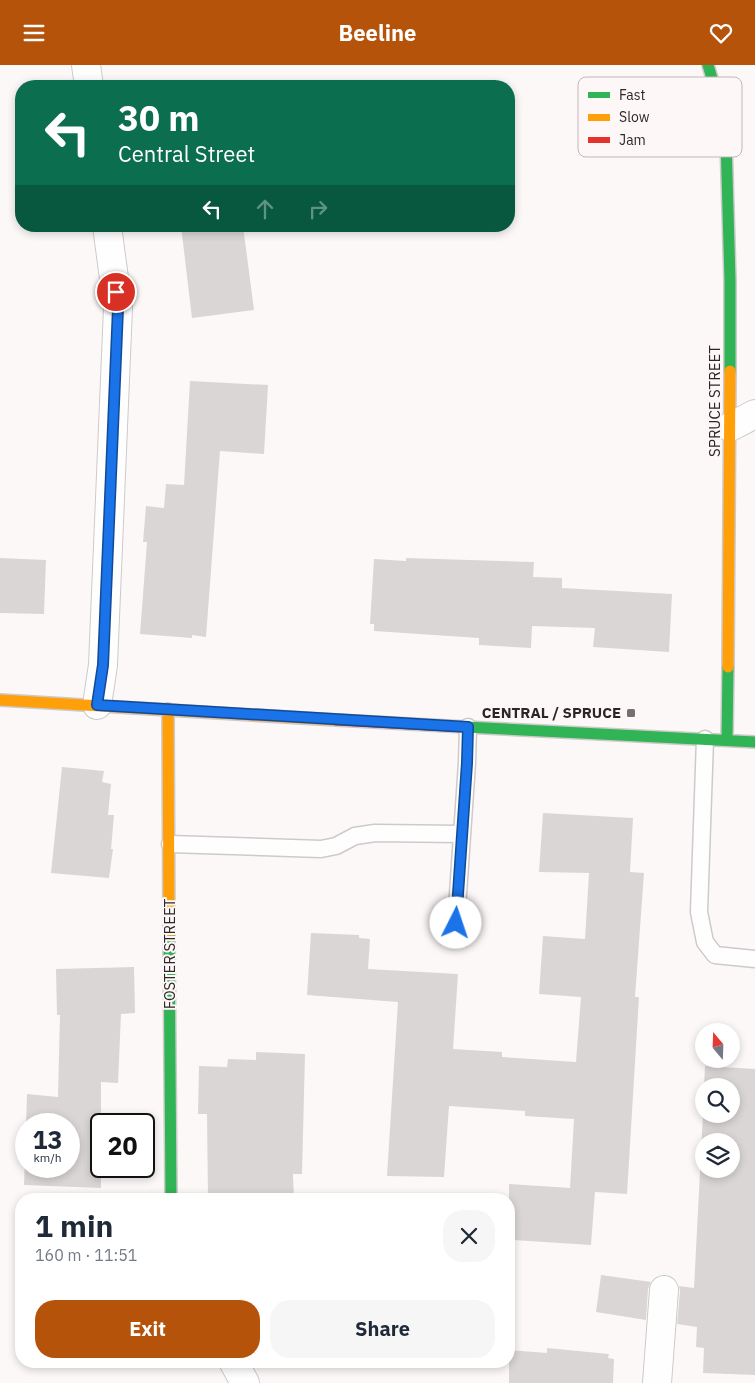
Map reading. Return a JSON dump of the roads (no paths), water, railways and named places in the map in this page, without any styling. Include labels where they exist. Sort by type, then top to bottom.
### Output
[{"type":"street","points":[[86,65],[88,80]]},
{"type":"street","name":"SPRUCE STREET","points":[[708,65],[712,77]]},
{"type":"street","name":"SPRUCE STREET","points":[[726,157],[730,280],[727,740]]},
{"type":"street","points":[[97,705],[103,665],[118,308],[108,232]]},
{"type":"street","points":[[730,427],[755,414]]},
{"type":"street","points":[[0,700],[384,723],[755,742]]},
{"type":"street","name":"FOSTER STREET","points":[[168,709],[172,1193]]},
{"type":"street","points":[[657,1383],[664,1290]]},
{"type":"street","points":[[237,1368],[245,1383]]},
{"type":"lane","points":[[456,923],[468,727]]},
{"type":"lane","points":[[705,739],[700,912],[705,943],[715,955],[755,959]]},
{"type":"lane","points":[[170,844],[321,849],[336,846],[355,835],[375,833],[462,834]]},
{"type":"place","name":"CENTRAL / SPRUCE","points":[[631,713]]}]
